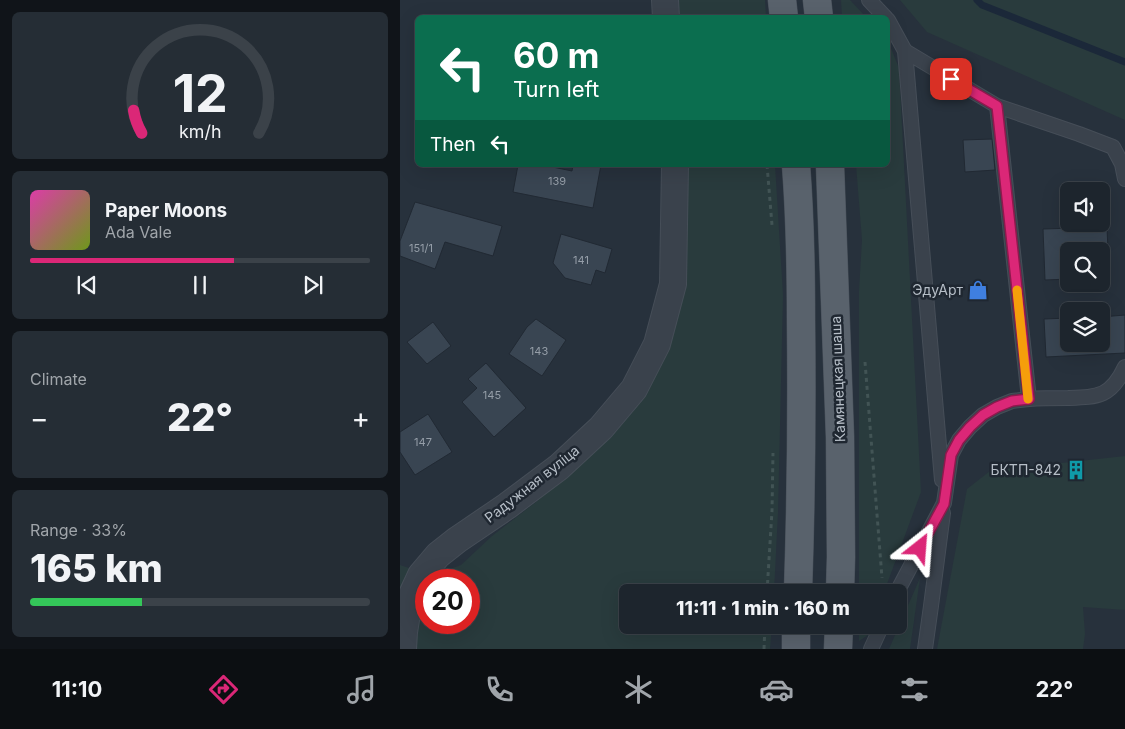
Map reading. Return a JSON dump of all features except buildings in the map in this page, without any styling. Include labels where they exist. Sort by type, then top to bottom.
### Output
[{"type":"main road","points":[[782,0],[784,15]]},
{"type":"main road","points":[[817,0],[819,15]]},
{"type":"main road","points":[[796,167],[800,220],[802,395],[798,584]]},
{"type":"main road","name":"Камянецкая шаша","points":[[830,167],[840,437],[840,584]]},
{"type":"main road","points":[[796,634],[796,649]]},
{"type":"main road","points":[[838,649],[839,634]]},
{"type":"street","points":[[664,0],[666,15]]},
{"type":"street","name":"Радужная вуліца","points":[[403,649],[409,601],[421,575],[438,556],[458,540],[559,467],[601,428],[634,389],[657,344],[672,284],[675,167]]},
{"type":"lane","points":[[869,0],[883,15]]},
{"type":"lane","points":[[890,24],[905,51],[944,504],[901,584]]},
{"type":"lane","points":[[905,51],[997,106],[1113,147],[1122,164],[1125,179]]},
{"type":"lane","points":[[997,106],[1029,399]]},
{"type":"lane","points":[[925,649],[951,455],[965,434],[983,415],[1012,401],[1090,397],[1101,394],[1111,388],[1125,367]]},
{"type":"lane","points":[[871,649],[878,634]]},
{"type":"path","points":[[767,167],[772,230]]},
{"type":"path","points":[[865,359],[882,581]]},
{"type":"path","points":[[767,584],[773,452]]},
{"type":"path","points":[[764,649],[765,634]]},
{"type":"shaded area","points":[[668,0],[765,0],[766,15],[668,15]]},
{"type":"shaded area","points":[[841,0],[850,0],[864,15],[842,15]]},
{"type":"shaded area","points":[[900,0],[1125,0],[1125,120],[927,32]]},
{"type":"shaded area","points":[[890,46],[899,68],[921,492],[887,584],[859,584],[859,291],[862,240],[856,167],[890,167]]},
{"type":"shaded area","points":[[684,167],[775,167],[783,295],[774,584],[619,584],[619,634],[771,634],[770,649],[400,649],[400,565],[415,570],[415,634],[480,634],[480,569],[450,569],[461,565],[492,536],[536,502],[575,467],[650,385]]},
{"type":"shaded area","points":[[1125,456],[1125,610],[1083,607],[1085,634],[1083,649],[937,649],[967,489],[990,471]]},
{"type":"shaded area","points":[[920,578],[910,649],[889,649],[896,634],[907,634],[907,608]]},
{"type":"shaded area","points":[[859,634],[868,634],[868,635],[859,641]]},
{"type":"waterway","points":[[977,0],[982,5],[1125,62]]},
{"type":"slow traffic","points":[[1017,290],[1028,399]]},
{"type":"place","name":"ЭдуАрт","points":[[978,290]]},
{"type":"place","name":"БКТП-842","points":[[1076,470]]},
{"type":"route","points":[[920,548],[944,504],[951,455],[959,440],[983,415],[1012,401],[1029,399],[997,106],[951,79]]}]
